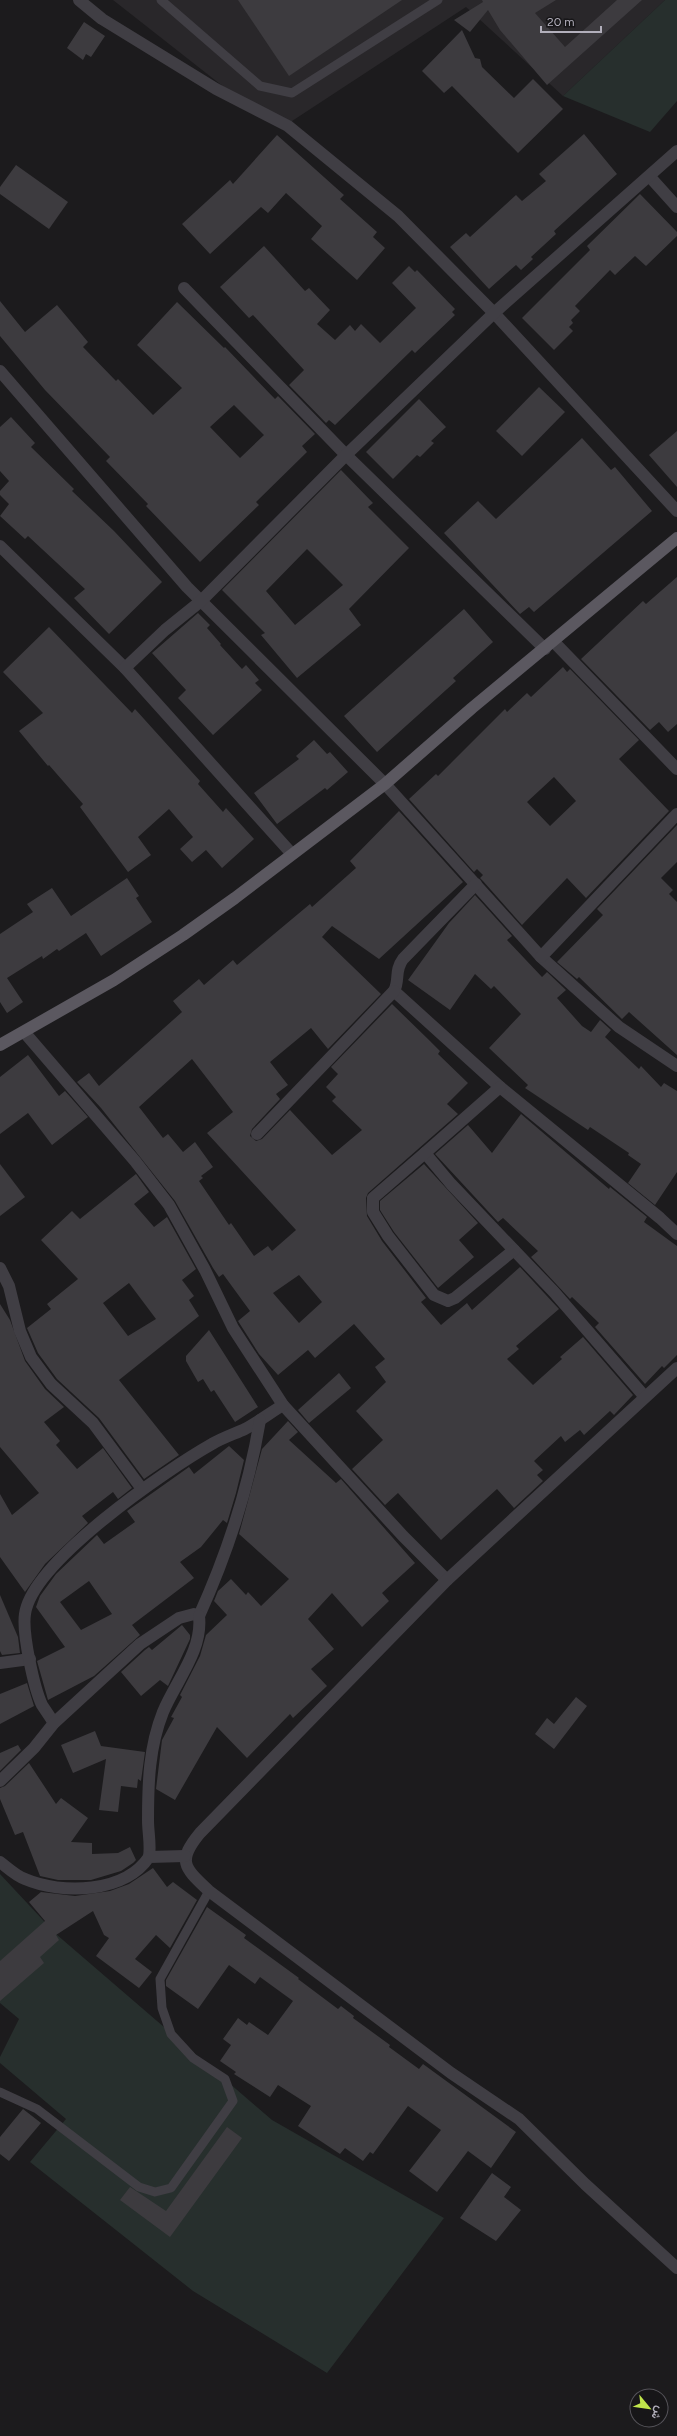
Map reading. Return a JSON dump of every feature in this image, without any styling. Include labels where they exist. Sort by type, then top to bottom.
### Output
[{"type":"main road","points":[[0,1045],[24,1033],[183,935],[292,854],[385,784],[472,708],[677,538]]},
{"type":"street","points":[[79,0],[102,19],[216,89],[288,126],[398,216],[494,313],[677,511]]},
{"type":"street","points":[[125,668],[165,630],[201,601],[346,455],[494,313],[650,177],[677,151]]},
{"type":"street","points":[[650,177],[677,207]]},
{"type":"street","points":[[184,288],[346,455],[549,645],[677,769]]},
{"type":"street","points":[[0,371],[201,601],[385,784],[541,957],[619,1027],[677,1066]]},
{"type":"street","points":[[0,546],[125,668],[292,854]]},
{"type":"street","points":[[541,957],[677,814]]},
{"type":"street","points":[[257,1134],[394,991],[397,985],[398,966],[403,959],[476,884]]},
{"type":"street","points":[[394,991],[500,1087],[660,1218],[677,1234]]},
{"type":"street","points":[[24,1033],[135,1161],[169,1205],[205,1270],[233,1328],[263,1378],[283,1405],[403,1536],[447,1580]]},
{"type":"street","points":[[500,1087],[373,1198],[372,1205],[373,1212],[388,1236],[434,1295],[448,1301],[455,1298],[514,1250]]},
{"type":"street","points":[[425,1153],[451,1184],[554,1292],[645,1397]]},
{"type":"street","points":[[0,1268],[9,1286],[20,1331],[31,1356],[51,1384],[93,1423],[142,1489]]},
{"type":"street","points":[[677,1368],[447,1580],[200,1833],[188,1848],[185,1856],[190,1872],[209,1891],[451,2073],[519,2119],[585,2184],[677,2268]]},
{"type":"street","points":[[54,1723],[42,1704],[25,1634],[25,1613],[32,1592],[44,1577],[69,1552],[127,1500],[214,1442],[260,1420],[283,1405]]},
{"type":"street","points":[[0,1862],[18,1876],[33,1882],[61,1888],[109,1884],[132,1873],[143,1865],[149,1857],[149,1774],[155,1734],[164,1710],[191,1656],[201,1629],[199,1616],[213,1585],[249,1472],[260,1420]]},
{"type":"street","points":[[0,1781],[34,1748],[54,1723],[140,1644],[179,1618],[194,1614],[199,1616]]},
{"type":"street","points":[[0,1662],[30,1659]]},
{"type":"street","points":[[149,1857],[185,1856]]},
{"type":"lane","points":[[161,0],[260,86],[292,93],[438,0]]},
{"type":"lane","points":[[0,2092],[38,2110],[139,2187],[156,2192],[171,2188],[233,2101],[225,2079],[193,2058],[172,2034],[162,2008],[160,1979],[209,1891]]},
{"type":"shaded area","points":[[113,0],[665,0],[563,96],[466,7],[289,123],[257,113]]},
{"type":"shaded area","points":[[665,0],[677,0],[677,101],[650,132],[563,96]]},
{"type":"shaded area","points":[[0,1874],[56,1934],[272,2120],[444,2218],[327,2373],[193,2291],[30,2162],[66,2119],[0,2063],[0,2057],[19,2019],[0,2003]]},
{"type":"building","points":[[238,0],[402,0],[289,76]]},
{"type":"building","points":[[482,0],[556,0],[535,13],[565,47],[617,0],[642,0],[547,85],[500,30],[488,10],[470,32],[454,20],[483,2]]},
{"type":"building","points":[[84,22],[105,36],[91,57],[86,54],[83,60],[67,48]]},
{"type":"building","points":[[462,30],[475,58],[480,59],[482,67],[514,98],[533,79],[563,109],[518,153],[452,86],[444,93],[422,71]]},
{"type":"building","points":[[584,134],[617,174],[554,231],[556,234],[531,257],[533,259],[521,270],[516,265],[489,289],[450,247],[466,233],[470,237],[516,195],[522,201],[546,181],[539,174]]},
{"type":"building","points":[[277,135],[344,195],[340,199],[377,232],[373,237],[385,248],[357,280],[311,239],[322,226],[286,193],[268,213],[261,207],[210,254],[182,224],[230,180],[233,184]]},
{"type":"building","points":[[16,165],[68,202],[49,229],[0,194],[0,187]]},
{"type":"building","points":[[640,194],[677,232],[677,236],[646,266],[635,256],[615,275],[610,270],[575,306],[580,311],[571,320],[573,323],[569,327],[573,331],[554,350],[522,318],[590,250],[587,246]]},
{"type":"building","points":[[264,246],[305,291],[309,288],[330,310],[317,324],[335,340],[350,325],[355,331],[361,324],[380,343],[416,308],[392,283],[409,266],[415,272],[417,270],[455,309],[452,312],[455,315],[415,353],[412,350],[335,425],[329,420],[326,423],[289,385],[304,370],[253,315],[249,318],[220,287]]},
{"type":"building","points":[[0,301],[25,332],[57,305],[88,342],[83,347],[116,381],[118,379],[153,415],[182,388],[137,345],[177,302],[224,348],[225,347],[275,399],[278,396],[315,434],[302,446],[307,452],[256,502],[259,505],[200,562],[146,506],[148,504],[106,461],[110,457],[45,390],[0,336]],"holes":[[[234,405],[264,435],[240,458],[210,427]]]},
{"type":"building","points":[[539,387],[565,412],[522,456],[496,431]]},
{"type":"building","points":[[419,399],[446,427],[431,441],[434,443],[420,457],[417,455],[393,479],[366,452]]},
{"type":"building","points":[[11,417],[35,443],[31,447],[74,489],[72,491],[114,531],[162,582],[109,634],[74,598],[85,589],[28,536],[25,539],[0,516],[9,504],[0,495],[0,491],[9,481],[0,471],[0,427]]},
{"type":"building","points":[[677,431],[677,487],[649,455]]},
{"type":"building","points":[[582,438],[611,470],[615,467],[652,511],[534,612],[529,607],[520,614],[444,533],[478,501],[496,519]]},
{"type":"building","points":[[341,470],[373,503],[368,507],[409,548],[349,609],[361,625],[297,678],[261,635],[265,633],[222,590]],"holes":[[[307,549],[343,585],[295,625],[266,591]]]},
{"type":"building","points":[[677,577],[677,724],[668,732],[659,722],[650,730],[581,659],[643,601],[646,604]]},
{"type":"building","points":[[464,609],[493,642],[453,678],[456,681],[377,752],[344,716]]},
{"type":"building","points":[[198,613],[210,625],[207,628],[221,644],[220,645],[242,669],[246,665],[259,680],[255,683],[262,690],[213,735],[178,698],[186,690],[152,653]]},
{"type":"building","points":[[49,627],[132,713],[135,709],[200,781],[198,784],[223,812],[226,808],[254,839],[222,868],[206,850],[192,862],[180,849],[193,837],[169,809],[138,837],[151,855],[128,872],[80,807],[83,804],[49,765],[48,766],[19,731],[43,713],[3,672]]},
{"type":"building","points":[[563,667],[567,672],[570,669],[639,740],[619,759],[669,811],[586,898],[567,878],[522,925],[480,878],[483,875],[477,869],[474,872],[409,799],[436,774],[438,776],[505,709],[507,712],[527,693],[531,697]],"holes":[[[554,777],[576,801],[550,826],[527,802]]]},
{"type":"building","points":[[314,740],[327,754],[330,752],[348,772],[327,790],[325,788],[277,824],[254,793],[299,759],[296,756]]},
{"type":"building","points":[[399,811],[463,882],[379,959],[332,926],[322,937],[381,994],[328,1049],[311,1028],[270,1062],[288,1085],[276,1094],[280,1099],[252,1129],[250,1136],[256,1141],[262,1139],[290,1110],[332,1155],[362,1130],[332,1101],[336,1097],[326,1087],[338,1074],[331,1067],[392,1004],[440,1051],[438,1054],[468,1083],[447,1104],[458,1114],[368,1193],[366,1198],[367,1216],[382,1241],[426,1298],[421,1302],[441,1325],[467,1303],[472,1310],[520,1267],[559,1309],[516,1346],[519,1349],[507,1359],[533,1385],[562,1359],[560,1357],[583,1337],[633,1395],[614,1415],[610,1411],[584,1435],[580,1430],[565,1442],[561,1436],[534,1461],[543,1470],[537,1475],[543,1481],[514,1508],[497,1489],[441,1540],[398,1493],[385,1505],[352,1469],[383,1440],[356,1411],[386,1382],[375,1367],[385,1359],[354,1324],[315,1358],[308,1350],[278,1375],[259,1354],[238,1321],[250,1311],[223,1274],[219,1277],[175,1201],[101,1108],[77,1082],[89,1073],[99,1086],[182,1012],[173,1001],[199,979],[204,985],[233,960],[237,965],[310,904],[312,907],[356,868],[350,861]],"holes":[[[192,1059],[233,1112],[207,1133],[296,1230],[272,1251],[268,1246],[254,1256],[231,1223],[229,1225],[199,1181],[203,1178],[201,1176],[213,1167],[195,1142],[183,1152],[168,1134],[163,1138],[139,1107]],[[299,1275],[322,1302],[299,1323],[273,1293]]]},
{"type":"building","points":[[677,825],[677,862],[661,878],[673,890],[669,894],[677,902],[677,1055],[629,1012],[622,1019],[579,977],[577,979],[557,962],[603,915],[597,909]]},
{"type":"building","points":[[127,878],[139,896],[136,898],[152,922],[101,956],[86,933],[59,951],[57,949],[43,959],[42,956],[7,978],[23,1002],[7,1013],[0,1002],[0,934],[33,912],[27,904],[52,888],[71,916]]},
{"type":"building","points":[[475,895],[512,936],[507,940],[542,977],[547,972],[566,990],[557,998],[582,1026],[591,1032],[600,1020],[611,1030],[605,1037],[639,1069],[641,1066],[661,1087],[664,1083],[677,1091],[677,1172],[655,1205],[628,1183],[641,1164],[628,1155],[629,1153],[590,1127],[588,1130],[525,1088],[528,1085],[489,1048],[521,1014],[494,986],[491,989],[475,974],[450,1010],[408,980],[449,923]]},
{"type":"building","points":[[28,1055],[59,1096],[65,1091],[88,1117],[52,1145],[28,1113],[0,1134],[0,1077]]},
{"type":"building","points":[[521,1114],[609,1189],[610,1187],[647,1217],[644,1222],[677,1246],[677,1355],[664,1368],[662,1366],[645,1384],[595,1327],[599,1323],[572,1297],[570,1299],[531,1257],[538,1251],[503,1218],[498,1222],[435,1154],[468,1125],[492,1153]]},
{"type":"building","points":[[0,1164],[25,1197],[0,1216]]},
{"type":"building","points":[[424,1164],[478,1223],[459,1240],[474,1257],[438,1288],[394,1232],[380,1210],[380,1201]]},
{"type":"building","points":[[136,1174],[149,1192],[134,1204],[154,1227],[167,1217],[196,1269],[182,1280],[194,1296],[189,1300],[199,1316],[119,1380],[179,1455],[144,1479],[99,1418],[57,1379],[38,1353],[27,1328],[51,1309],[47,1304],[78,1279],[41,1240],[72,1211],[80,1219]],"holes":[[[129,1283],[156,1319],[128,1336],[103,1303]]]},
{"type":"building","points":[[0,1304],[10,1320],[25,1361],[45,1389],[64,1407],[44,1422],[60,1441],[56,1445],[77,1469],[103,1448],[132,1488],[118,1499],[113,1492],[82,1516],[88,1523],[45,1564],[25,1592],[0,1557],[0,1494],[12,1515],[39,1493],[0,1447]]},
{"type":"building","points":[[209,1330],[258,1407],[235,1422],[214,1390],[211,1392],[203,1379],[198,1382],[186,1361],[186,1356]]},
{"type":"building","points":[[339,1373],[351,1388],[309,1423],[298,1410]]},
{"type":"building","points":[[288,1421],[298,1432],[289,1440],[336,1483],[341,1479],[415,1563],[382,1593],[389,1601],[362,1627],[332,1593],[308,1619],[334,1649],[311,1669],[327,1686],[293,1718],[290,1714],[247,1758],[217,1727],[175,1800],[156,1789],[162,1740],[174,1718],[171,1717],[182,1697],[180,1695],[200,1656],[206,1635],[227,1615],[214,1601],[218,1591],[231,1579],[246,1595],[248,1592],[261,1606],[289,1579],[239,1534],[262,1449]]},
{"type":"building","points":[[229,1446],[244,1460],[227,1523],[223,1520],[201,1547],[180,1562],[194,1578],[132,1625],[140,1635],[94,1676],[48,1700],[37,1661],[65,1647],[36,1607],[40,1596],[56,1574],[97,1535],[104,1544],[135,1522],[127,1511],[189,1467],[194,1474]],"holes":[[[89,1581],[112,1614],[81,1630],[60,1602]]]},
{"type":"building","points":[[0,1595],[18,1637],[20,1653],[2,1655],[0,1651]]},
{"type":"building","points":[[182,1625],[190,1635],[190,1639],[168,1686],[160,1680],[141,1696],[121,1672],[145,1650],[149,1647],[152,1650]]},
{"type":"building","points":[[27,1683],[34,1706],[0,1724],[0,1694]]},
{"type":"building","points":[[576,1697],[587,1706],[554,1749],[535,1734],[547,1718],[554,1724]]},
{"type":"building","points":[[95,1731],[101,1746],[145,1752],[141,1781],[138,1779],[137,1788],[121,1786],[118,1812],[99,1810],[106,1759],[73,1773],[61,1745]]},
{"type":"building","points":[[18,1745],[21,1750],[0,1771],[0,1753]]},
{"type":"building","points":[[29,1763],[56,1804],[61,1798],[88,1818],[71,1842],[92,1843],[92,1854],[118,1853],[130,1847],[136,1860],[121,1871],[91,1880],[58,1880],[40,1876],[23,1832],[15,1835],[0,1799],[0,1788],[5,1786]]},
{"type":"building","points":[[153,1868],[167,1887],[173,1882],[197,1900],[170,1948],[156,1935],[135,1959],[152,1972],[139,1988],[96,1956],[109,1938],[104,1935],[93,1911],[56,1935],[59,1940],[40,1957],[44,1963],[0,2001],[0,1961],[45,1921],[29,1902],[41,1892],[75,1896],[110,1891],[129,1884]]},
{"type":"building","points":[[207,1907],[246,1935],[244,1938],[299,1978],[298,1979],[338,2009],[341,2006],[354,2016],[353,2018],[390,2045],[389,2047],[419,2069],[423,2064],[516,2132],[491,2168],[468,2151],[437,2192],[409,2171],[441,2130],[408,2106],[373,2154],[370,2152],[363,2161],[345,2148],[340,2154],[298,2126],[311,2106],[278,2085],[270,2097],[234,2074],[236,2072],[220,2061],[231,2045],[223,2039],[238,2018],[247,2025],[249,2022],[268,2035],[293,2001],[260,1977],[255,1984],[229,1965],[198,2009],[166,1986],[166,1980]]},
{"type":"building","points":[[23,2109],[41,2123],[9,2161],[0,2154],[0,2137]]},
{"type":"building","points":[[227,2127],[242,2138],[170,2237],[120,2200],[130,2187],[166,2211]]},
{"type":"building","points":[[492,2173],[511,2187],[504,2197],[521,2210],[496,2241],[460,2218]]}]
